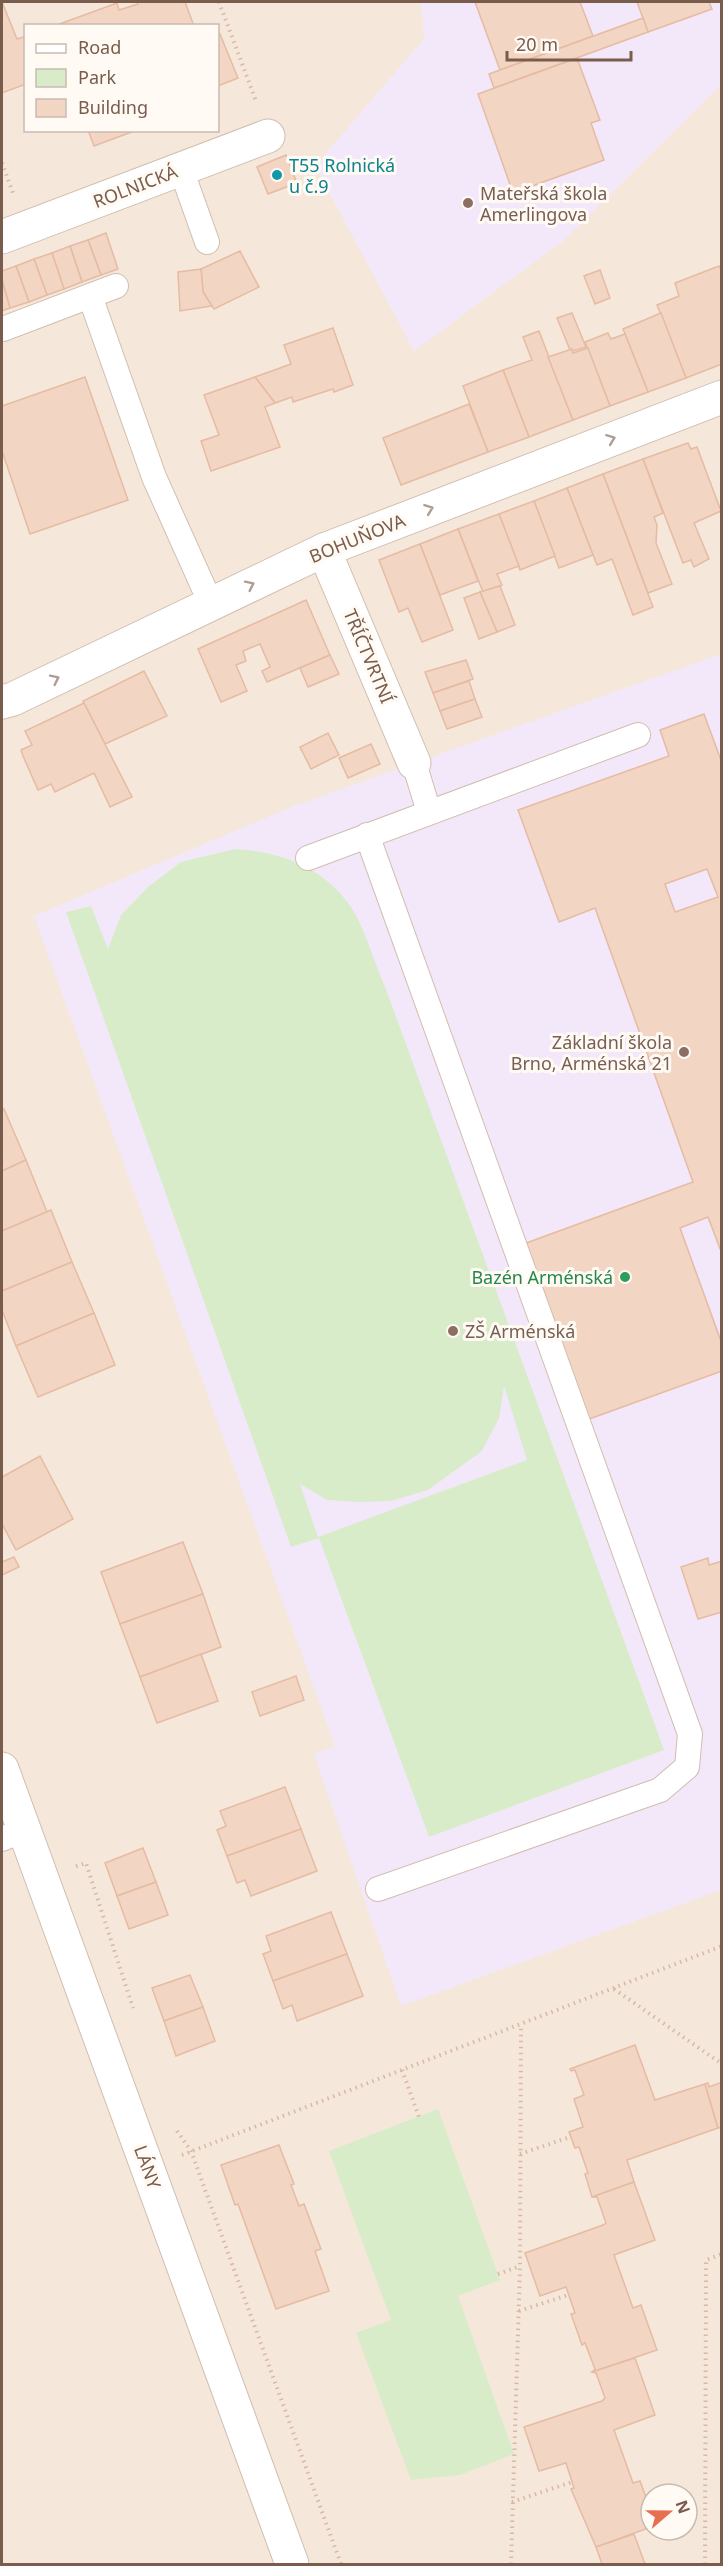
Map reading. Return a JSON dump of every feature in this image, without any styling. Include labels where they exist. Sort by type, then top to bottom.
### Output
[{"type":"street","name":"ROLNICKÁ","points":[[2,237],[268,136]]},
{"type":"street","name":"BOHUŇOVA","points":[[2,702],[13,699],[324,550],[722,397]]},
{"type":"street","name":"TŘÍČTVRTNÍ","points":[[324,550],[414,763]]},
{"type":"street","name":"LÁNY","points":[[2,1769],[13,1834],[148,2169],[292,2565]]},
{"type":"lane","points":[[181,169],[207,242]]},
{"type":"lane","points":[[3,329],[116,286]]},
{"type":"lane","points":[[90,296],[153,477],[211,604]]},
{"type":"lane","points":[[308,858],[638,735]]},
{"type":"lane","points":[[414,763],[429,812]]},
{"type":"lane","points":[[367,835],[690,1734],[687,1767],[660,1790],[378,1889]]},
{"type":"path","points":[[219,2],[268,136]]},
{"type":"path","points":[[148,2169],[722,1946]]},
{"type":"path","points":[[613,1988],[722,2064]]},
{"type":"path","points":[[511,2565],[520,2265],[521,2025]]},
{"type":"path","points":[[402,2070],[419,2117]]},
{"type":"path","points":[[520,2154],[570,2137]]},
{"type":"path","points":[[191,2151],[341,2565]]},
{"type":"path","points":[[705,2565],[706,2260],[722,2254]]},
{"type":"path","points":[[498,2274],[520,2265]]},
{"type":"path","points":[[519,2311],[568,2295]]},
{"type":"path","points":[[512,2502],[572,2481]]},
{"type":"shaded area","points":[[2,2],[721,2],[721,2564],[2,2564]]},
{"type":"shaded area","name":"Mateřská škola Amerlingova","points":[[421,2],[721,2],[721,85],[563,241],[414,351],[315,166],[424,39]]},
{"type":"shaded area","name":"ZŠ Arménská","points":[[721,654],[721,1890],[401,2006],[314,1754],[335,1746],[34,916],[294,806]]},
{"type":"green space","points":[[235,849],[285,858],[315,872],[328,881],[356,915],[384,984],[664,1750],[429,1837],[319,1538],[291,1547],[66,912],[91,906],[108,949],[121,915],[148,887],[181,862]],"holes":[[[504,1386],[527,1460],[318,1537],[300,1484],[327,1500],[358,1502],[391,1501],[428,1490],[482,1451],[499,1418]]]},
{"type":"green space","points":[[438,2109],[500,2280],[458,2296],[514,2454],[460,2475],[411,2480],[356,2333],[391,2320],[329,2151]]},
{"type":"building","points":[[2,2],[17,39],[24,37],[24,85],[2,93]]},
{"type":"building","points":[[137,2],[185,2],[193,24],[59,24],[117,3],[119,10],[138,4]]},
{"type":"building","points":[[475,2],[580,2],[593,36],[500,70]]},
{"type":"building","points":[[637,2],[709,2],[712,9],[648,32]]},
{"type":"building","points":[[643,18],[648,32],[494,88],[489,74]]},
{"type":"building","points":[[219,34],[238,78],[219,86]]},
{"type":"building","points":[[577,58],[600,120],[591,123],[604,160],[513,193],[478,94]]},
{"type":"building","points":[[89,132],[132,132],[94,146]]},
{"type":"building","name":"T55 Rolnická u č.9","points":[[286,155],[297,183],[268,194],[257,167]]},
{"type":"building","points":[[106,233],[118,269],[101,275],[88,240]]},
{"type":"building","points":[[88,240],[101,275],[82,282],[70,246]]},
{"type":"building","points":[[70,246],[82,282],[64,289],[52,253]]},
{"type":"building","points":[[240,251],[259,287],[214,309],[203,292],[201,269]]},
{"type":"building","points":[[52,253],[64,289],[47,295],[34,259]]},
{"type":"building","points":[[34,259],[47,295],[29,302],[16,266]]},
{"type":"building","points":[[16,266],[29,302],[10,308],[2,280],[2,271]]},
{"type":"building","points":[[719,266],[722,272],[722,364],[686,378],[657,305],[679,296],[675,283]]},
{"type":"building","points":[[201,269],[203,292],[212,306],[180,311],[178,272]]},
{"type":"building","points":[[600,270],[610,298],[595,304],[584,276]]},
{"type":"building","points":[[2,280],[10,308],[2,311]]},
{"type":"building","points":[[572,313],[586,347],[573,351],[570,350],[557,318]]},
{"type":"building","points":[[661,313],[686,378],[648,392],[623,329]]},
{"type":"building","points":[[333,328],[353,385],[293,402],[292,397],[275,403],[255,377],[291,364],[284,345]]},
{"type":"building","points":[[539,331],[573,420],[529,437],[503,370],[532,360],[523,337]]},
{"type":"building","points":[[608,333],[611,339],[625,334],[648,392],[610,406],[585,342]]},
{"type":"building","points":[[588,348],[610,406],[573,420],[548,357],[572,349],[573,353]]},
{"type":"building","points":[[503,370],[529,437],[488,452],[463,386]]},
{"type":"building","points":[[85,377],[128,500],[30,534],[2,451],[2,406]]},
{"type":"building","points":[[255,377],[275,403],[265,407],[280,447],[211,471],[201,441],[219,435],[204,395]]},
{"type":"building","points":[[469,404],[488,452],[401,485],[383,438]]},
{"type":"building","points":[[688,443],[691,449],[697,447],[721,511],[694,523],[709,559],[694,567],[691,560],[683,563],[643,459]]},
{"type":"building","points":[[643,459],[663,513],[654,517],[657,525],[656,543],[672,584],[648,593],[603,474]]},
{"type":"building","points":[[603,474],[653,607],[633,615],[612,559],[597,565],[567,488]]},
{"type":"building","points":[[567,488],[593,555],[559,568],[534,501]]},
{"type":"building","points":[[534,501],[555,556],[520,570],[499,514]]},
{"type":"building","points":[[499,514],[519,566],[497,574],[502,585],[483,592],[458,529]]},
{"type":"building","points":[[458,529],[478,581],[440,595],[420,544]]},
{"type":"building","points":[[420,544],[453,630],[422,642],[408,608],[399,612],[379,560]]},
{"type":"building","points":[[500,586],[515,625],[497,632],[480,592]]},
{"type":"building","points":[[480,592],[497,632],[479,639],[464,598]]},
{"type":"building","points":[[306,600],[330,655],[267,682],[262,671],[270,667],[260,644],[243,651],[246,661],[236,665],[247,691],[221,702],[198,649]]},
{"type":"building","points":[[330,655],[339,674],[308,687],[300,668]]},
{"type":"building","points":[[466,660],[473,679],[433,693],[425,672]]},
{"type":"building","points":[[144,671],[167,716],[105,744],[83,701]]},
{"type":"building","points":[[469,681],[475,699],[440,711],[433,693]]},
{"type":"building","points":[[475,699],[482,717],[447,729],[440,711]]},
{"type":"building","points":[[84,703],[132,797],[110,807],[94,773],[55,792],[51,784],[38,790],[21,750],[32,745],[25,731]]},
{"type":"building","name":"Základní škola Brno, Arménská 21","points":[[704,714],[722,763],[722,1254],[708,1217],[680,1228],[722,1344],[722,1371],[581,1422],[518,1246],[693,1182],[595,908],[559,922],[518,810],[669,756],[660,730]],"holes":[[[707,869],[718,897],[675,912],[665,884]]]},
{"type":"building","points":[[328,733],[339,755],[311,769],[300,747]]},
{"type":"building","points":[[371,744],[380,764],[348,778],[339,758]]},
{"type":"building","points":[[4,1109],[26,1160],[2,1171],[2,1110]]},
{"type":"building","points":[[26,1160],[47,1212],[2,1231],[2,1171]]},
{"type":"building","points":[[51,1210],[72,1262],[2,1291],[2,1231]]},
{"type":"building","points":[[72,1262],[94,1313],[16,1346],[2,1310],[2,1291]]},
{"type":"building","points":[[94,1313],[115,1365],[38,1397],[16,1346]]},
{"type":"building","points":[[40,1456],[73,1519],[16,1550],[2,1524],[2,1477]]},
{"type":"building","points":[[183,1542],[203,1594],[120,1624],[101,1572]]},
{"type":"building","points":[[14,1557],[19,1567],[2,1575],[2,1562]]},
{"type":"building","points":[[708,1558],[709,1565],[722,1561],[722,1612],[698,1619],[681,1567]]},
{"type":"building","points":[[203,1594],[221,1647],[140,1677],[120,1624]]},
{"type":"building","points":[[201,1654],[218,1701],[157,1723],[140,1677]]},
{"type":"building","points":[[296,1676],[304,1700],[260,1716],[252,1692]]},
{"type":"building","points":[[285,1787],[301,1829],[227,1856],[217,1830],[226,1826],[220,1811]]},
{"type":"building","points":[[301,1829],[317,1871],[251,1896],[245,1880],[237,1883],[227,1856]]},
{"type":"building","points":[[143,1848],[156,1882],[117,1896],[105,1863]]},
{"type":"building","points":[[156,1882],[168,1915],[129,1929],[117,1896]]},
{"type":"building","points":[[331,1912],[347,1954],[273,1981],[263,1954],[271,1951],[266,1936]]},
{"type":"building","points":[[347,1954],[363,1996],[297,2021],[292,2005],[283,2009],[273,1981]]},
{"type":"building","points":[[190,1975],[203,2007],[164,2021],[152,1988]]},
{"type":"building","points":[[203,2007],[215,2041],[176,2056],[164,2021]]},
{"type":"building","points":[[635,2045],[655,2100],[705,2084],[718,2128],[627,2160],[634,2182],[592,2197],[585,2174],[588,2173],[579,2147],[575,2148],[569,2132],[583,2127],[574,2099],[584,2095],[575,2070],[570,2069]]},
{"type":"building","points":[[722,2082],[722,2127],[718,2128],[705,2084],[708,2083],[709,2087]]},
{"type":"building","points":[[279,2145],[294,2184],[291,2185],[299,2206],[304,2204],[321,2249],[315,2251],[329,2291],[276,2309],[238,2204],[235,2205],[221,2165]]},
{"type":"building","points":[[634,2182],[655,2240],[614,2255],[633,2308],[641,2305],[657,2350],[592,2372],[595,2369],[585,2343],[582,2345],[571,2314],[575,2313],[566,2287],[540,2296],[525,2253],[603,2225],[606,2223],[597,2197],[592,2197]]},
{"type":"building","points":[[635,2358],[655,2415],[614,2430],[633,2483],[640,2482],[639,2531],[596,2547],[571,2489],[574,2488],[566,2463],[539,2471],[524,2427],[602,2401],[605,2398],[596,2373],[592,2372]]},
{"type":"building","points":[[634,2534],[645,2564],[602,2564],[596,2547]]},
{"type":"place","name":"T55 Rolnická u č.9","points":[[277,175]]},
{"type":"place","name":"Mateřská škola Amerlingova","points":[[468,203]]},
{"type":"place","name":"Základní škola Brno, Arménská 21","points":[[684,1052]]},
{"type":"place","name":"Bazén Arménská","points":[[625,1277]]},
{"type":"place","name":"ZŠ Arménská","points":[[453,1331]]}]
